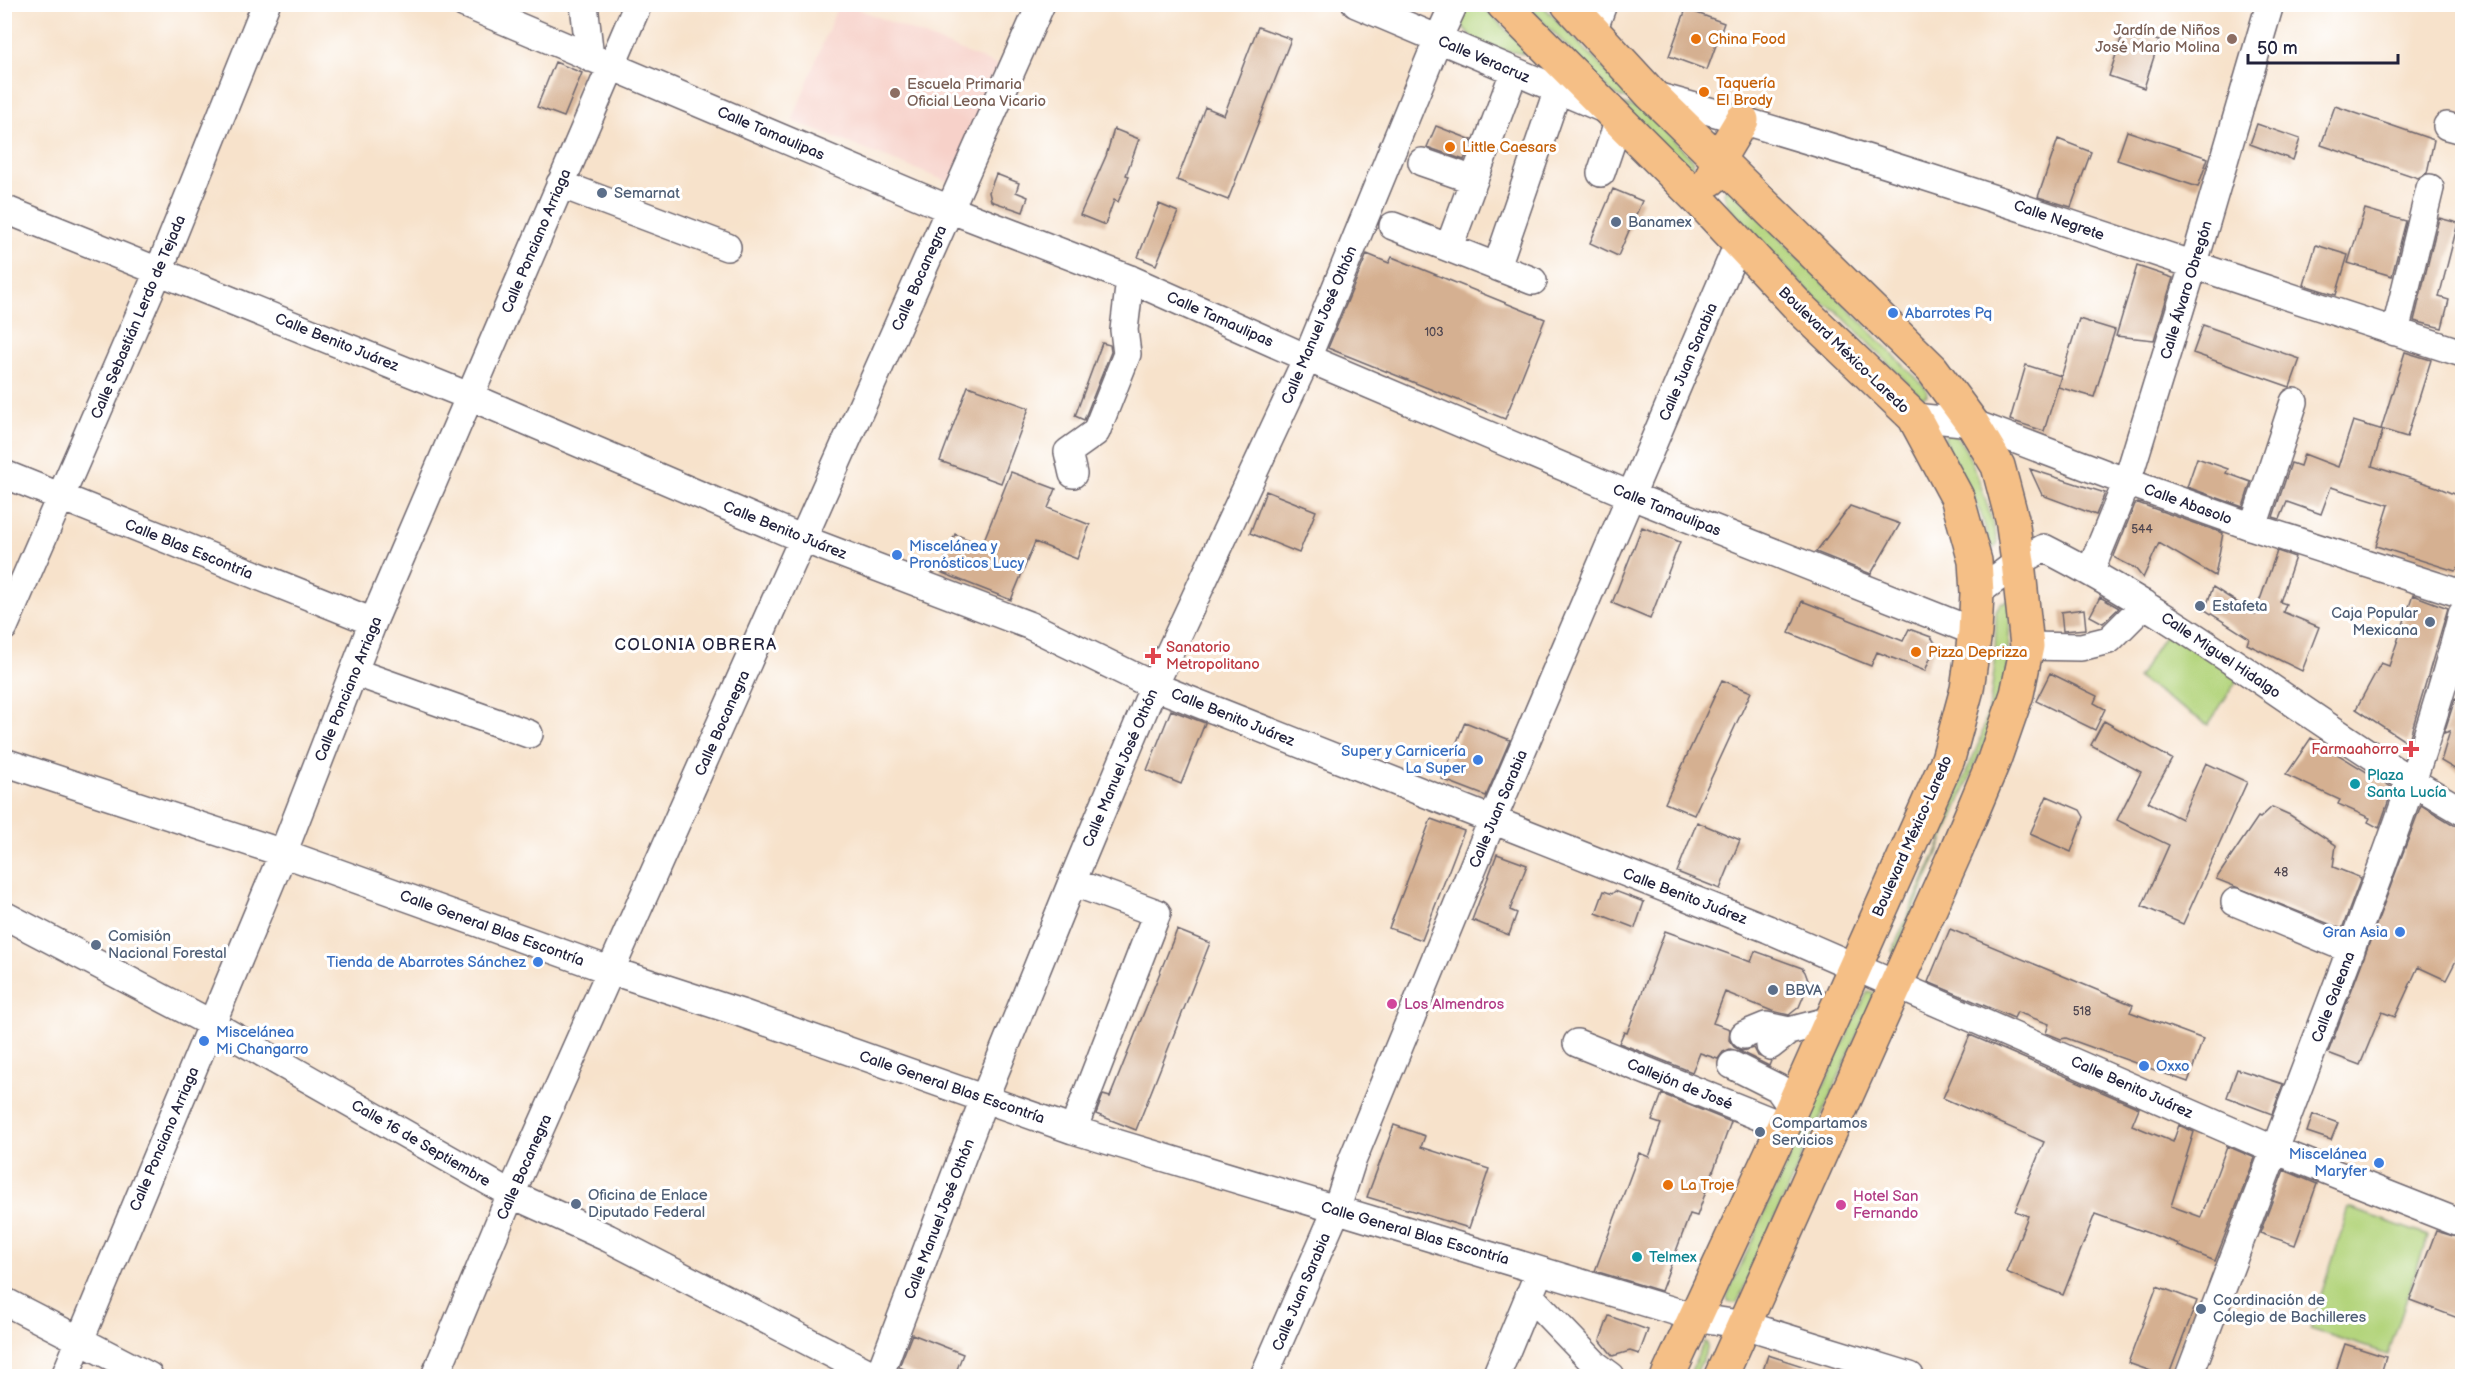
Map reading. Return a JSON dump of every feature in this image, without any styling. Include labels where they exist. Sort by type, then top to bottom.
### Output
[{"type":"main road","name":"Boulevard México-Laredo","points":[[1503,4],[1702,203],[1802,310],[1914,417],[1956,497],[1975,561],[1977,593],[1975,632],[1967,689],[1948,759],[1832,1020],[1668,1377]]},
{"type":"main road","points":[[1568,4],[1598,18],[1652,95],[1932,369],[1972,423],[1998,466],[2012,519],[2018,562],[2027,645],[2017,694],[1994,760],[1956,851],[1721,1377]]},
{"type":"main road","points":[[1702,203],[1718,160],[1742,120]]},
{"type":"street","name":"Calle Sebastián Lerdo de Tejada","points":[[4,627],[159,270],[266,4]]},
{"type":"street","name":"Calle Tamaulipas","points":[[465,4],[949,209],[1130,279],[1307,358],[1632,496],[1975,632]]},
{"type":"street","points":[[584,4],[602,62]]},
{"type":"street","name":"Calle Ponciano Arriaga","points":[[65,1377],[283,853],[373,622],[560,184],[602,62],[639,4]]},
{"type":"street","name":"Calle Bocanegra","points":[[435,1377],[511,1194],[1041,4]]},
{"type":"street","name":"Calle Veracruz","points":[[1356,4],[1558,89],[1616,116]]},
{"type":"street","name":"Calle Manuel José Othón","points":[[879,1377],[984,1099],[1154,686],[1307,358],[1437,39],[1454,4]]},
{"type":"street","name":"Calle Álvaro Obregón","points":[[2090,572],[2127,482],[2270,4]]},
{"type":"street","points":[[1449,247],[1514,72]]},
{"type":"street","points":[[1497,266],[1558,89]]},
{"type":"street","name":"Calle Negrete","points":[[1652,95],[1742,120],[1990,196],[2193,267],[2463,353]]},
{"type":"street","points":[[1601,173],[1616,116]]},
{"type":"street","points":[[1422,162],[1474,180]]},
{"type":"street","points":[[560,184],[727,247]]},
{"type":"street","points":[[2395,332],[2430,188]]},
{"type":"street","name":"Calle Benito Juárez","points":[[4,209],[471,397],[804,539],[1032,626],[1154,686],[1768,929],[2275,1150],[2463,1224]]},
{"type":"street","points":[[1394,226],[1533,281]]},
{"type":"street","name":"Calle Juan Sarabia","points":[[1264,1377],[1336,1210],[1352,1161],[1492,821],[1738,244]]},
{"type":"street","points":[[1074,474],[1068,452],[1096,432],[1127,354],[1124,330],[1130,279]]},
{"type":"street","points":[[2253,527],[2294,402]]},
{"type":"street","name":"Calle Abasolo","points":[[1914,417],[1972,423],[2253,527],[2463,594]]},
{"type":"street","name":"Calle Blas Escontría","points":[[4,474],[373,622]]},
{"type":"street","name":"Calle Miguel Hidalgo","points":[[1977,593],[2018,562],[2044,548],[2145,604],[2412,782],[2463,811]]},
{"type":"street","points":[[2027,645],[2081,647],[2109,640],[2145,604]]},
{"type":"street","name":"Calle Galeana","points":[[2189,1377],[2351,950],[2412,782],[2454,688],[2463,614]]},
{"type":"street","points":[[354,672],[529,734]]},
{"type":"street","name":"Calle General Blas Escontría","points":[[4,762],[283,853],[612,971],[1073,1130],[1694,1317],[1745,1325],[1910,1377]]},
{"type":"street","points":[[1072,882],[1157,914],[1073,1130]]},
{"type":"street","points":[[2235,902],[2351,950]]},
{"type":"street","name":"Calle 16 de Septiembre","points":[[4,915],[212,1024],[511,1194],[608,1238],[875,1377]]},
{"type":"street","points":[[1744,1035],[1766,1026],[1780,1038],[1832,1020]]},
{"type":"street","name":"Callejón de José","points":[[1577,1043],[1788,1117]]},
{"type":"street","points":[[1732,1065],[1778,1088],[1788,1117]]},
{"type":"street","points":[[1496,1377],[1540,1270]]},
{"type":"street","points":[[1529,1296],[1596,1365],[1611,1377]]},
{"type":"street","points":[[4,1301],[149,1377]]},
{"type":"shaded area","name":"Escuela Primaria Oficial Leona Vicario","points":[[838,5],[848,5],[999,66],[951,183],[792,121]]},
{"type":"green space","points":[[1465,5],[1481,5],[1526,50],[1523,54],[1478,45],[1459,22]]},
{"type":"green space","points":[[1527,5],[1542,5],[1636,102],[1613,94]]},
{"type":"green space","points":[[1622,104],[1644,110],[1693,160],[1690,174]]},
{"type":"green space","points":[[1727,185],[1926,388],[1927,395],[1922,398],[1836,310],[1816,299],[1726,203],[1724,192]]},
{"type":"green space","points":[[1948,432],[1957,437],[1972,464],[1986,500],[1998,544],[1994,548],[1990,545],[1979,508],[1944,439]]},
{"type":"green space","points":[[2011,600],[2007,673],[2001,704],[1895,954],[1892,951],[1941,842],[1943,826],[1981,738],[1990,702],[1995,664],[1996,612],[2000,603]]},
{"type":"green space","points":[[2168,630],[2240,676],[2208,725],[2137,678]]},
{"type":"green space","points":[[1868,991],[1875,993],[1818,1124],[1808,1120]]},
{"type":"green space","points":[[1804,1126],[1814,1130],[1737,1303],[1728,1301],[1727,1296]]},
{"type":"green space","points":[[2349,1208],[2428,1236],[2388,1354],[2310,1329]]},
{"type":"green space","points":[[1704,1342],[1707,1343],[1707,1349],[1695,1376],[1689,1376]]},
{"type":"building","name":"China Food","points":[[1686,9],[1724,23],[1707,70],[1669,56]]},
{"type":"building","points":[[1258,27],[1291,39],[1228,200],[1177,180],[1205,107],[1224,115]]},
{"type":"building","points":[[2124,30],[2159,41],[2144,88],[2109,76]]},
{"type":"building","points":[[555,62],[582,73],[564,117],[537,107]]},
{"type":"building","points":[[2335,106],[2434,140],[2427,173],[2418,178],[2321,145]]},
{"type":"building","points":[[2257,124],[2300,139],[2293,160],[2250,144]]},
{"type":"building","name":"Little Caesars","points":[[1436,126],[1472,140],[1464,160],[1427,147]]},
{"type":"building","points":[[1114,129],[1139,139],[1126,175],[1129,176],[1118,202],[1114,200],[1105,225],[1080,215],[1106,156]]},
{"type":"building","points":[[2127,131],[2208,158],[2198,187],[2117,160]]},
{"type":"building","points":[[2058,139],[2091,152],[2071,207],[2038,197]]},
{"type":"building","points":[[996,174],[1019,183],[1016,192],[1028,197],[1023,212],[991,201],[989,192]]},
{"type":"building","name":"Banamex","points":[[1613,189],[1642,201],[1618,256],[1590,243]]},
{"type":"building","points":[[1159,204],[1178,212],[1156,265],[1138,257]]},
{"type":"building","points":[[2365,209],[2406,221],[2392,276],[2348,263]]},
{"type":"building","points":[[2439,218],[2458,223],[2439,297],[2449,300],[2442,328],[2414,321]]},
{"type":"building","points":[[2316,245],[2348,255],[2336,295],[2304,285]]},
{"type":"building","points":[[1367,254],[1389,263],[1392,257],[1545,319],[1505,419],[1328,348]]},
{"type":"building","points":[[2137,266],[2173,278],[2154,340],[2116,336]]},
{"type":"building","points":[[2079,319],[2115,330],[2094,397],[2058,387]]},
{"type":"building","points":[[2203,325],[2300,359],[2290,387],[2193,353]]},
{"type":"building","points":[[1102,343],[1110,345],[1111,352],[1084,420],[1075,416]]},
{"type":"building","points":[[2405,352],[2431,360],[2407,437],[2381,429]]},
{"type":"building","points":[[2026,365],[2061,376],[2044,431],[2010,420]]},
{"type":"building","points":[[968,386],[1029,408],[1001,483],[940,461]]},
{"type":"building","points":[[2353,421],[2383,430],[2372,466],[2463,498],[2463,565],[2455,571],[2376,546],[2389,505],[2331,487],[2321,514],[2287,502],[2280,519],[2273,517],[2291,463],[2300,466],[2304,454],[2338,467]]},
{"type":"building","points":[[2197,458],[2228,469],[2226,473],[2251,482],[2243,507],[2187,487]]},
{"type":"building","points":[[2030,469],[2105,493],[2096,515],[2042,495]]},
{"type":"building","points":[[1011,472],[1056,489],[1048,508],[1090,525],[1077,559],[1035,542],[1011,600],[940,572],[955,534],[982,545]]},
{"type":"building","points":[[1266,491],[1316,511],[1299,553],[1250,533]]},
{"type":"building","points":[[2138,503],[2223,533],[2215,576],[2159,543],[2143,578],[2135,568],[2115,558],[2135,504]]},
{"type":"building","points":[[1850,506],[1900,524],[1871,574],[1816,552]]},
{"type":"building","points":[[1642,527],[1680,542],[1650,619],[1612,603]]},
{"type":"building","points":[[2277,551],[2295,557],[2280,602],[2286,604],[2283,612],[2319,627],[2302,671],[2247,644],[2249,638],[2205,610],[2213,587],[2255,614]]},
{"type":"building","points":[[2413,595],[2448,608],[2408,743],[2356,709],[2381,663],[2389,666]]},
{"type":"building","points":[[2100,597],[2119,608],[2103,623],[2090,616]]},
{"type":"building","points":[[1802,601],[1903,641],[1909,629],[1931,637],[1936,644],[1925,671],[1877,652],[1871,666],[1789,633]]},
{"type":"building","points":[[2084,609],[2086,629],[2063,631],[2061,612]]},
{"type":"building","points":[[2050,673],[2097,696],[2094,703],[2105,709],[2095,730],[2036,701]]},
{"type":"building","points":[[1722,680],[1751,692],[1694,815],[1665,803]]},
{"type":"building","points":[[2455,699],[2463,703],[2463,774],[2441,761],[2450,731],[2444,733]]},
{"type":"building","points":[[1171,710],[1205,723],[1181,784],[1147,770]]},
{"type":"building","points":[[2104,721],[2172,759],[2148,802],[2181,819],[2206,763],[2247,782],[2183,924],[2142,906],[2169,845],[2117,820],[2141,772],[2091,745]]},
{"type":"building","name":"Super y Carnicería La Super","points":[[1465,722],[1510,740],[1486,796],[1442,779]]},
{"type":"building","name":"Plaza Santa Lucía","points":[[2311,738],[2393,788],[2379,828],[2368,822],[2370,818],[2338,804],[2340,800],[2286,775]]},
{"type":"building","points":[[2047,796],[2080,810],[2084,817],[2071,852],[2030,834]]},
{"type":"building","name":"Gran Asia","points":[[2421,805],[2454,825],[2463,827],[2463,947],[2446,980],[2418,967],[2395,1017],[2382,1012],[2360,1065],[2328,1053]]},
{"type":"building","points":[[2272,807],[2290,815],[2336,845],[2333,867],[2361,878],[2342,929],[2216,879],[2258,817],[2260,818]]},
{"type":"building","points":[[1431,819],[1464,831],[1422,940],[1389,928]]},
{"type":"building","points":[[1697,822],[1740,840],[1720,889],[1677,872]]},
{"type":"building","points":[[1497,854],[1527,865],[1510,910],[1517,913],[1509,935],[1472,920]]},
{"type":"building","points":[[1604,891],[1612,894],[1615,891],[1644,902],[1635,928],[1596,913]]},
{"type":"building","points":[[1950,929],[2133,1005],[2130,1012],[2203,1039],[2188,1082],[2066,1038],[2061,1039],[2046,1033],[2049,1024],[2017,1012],[2014,1018],[1928,982]]},
{"type":"building","points":[[1177,930],[1210,943],[1136,1130],[1096,1114],[1103,1095],[1110,1097]]},
{"type":"building","points":[[1665,931],[1751,962],[1755,951],[1802,968],[1809,983],[1799,1007],[1789,1015],[1772,1011],[1725,992],[1713,1023],[1730,1029],[1729,1040],[1734,1047],[1742,1051],[1754,1048],[1758,1056],[1771,1061],[1769,1066],[1730,1049],[1723,1052],[1718,1059],[1700,1053],[1692,1072],[1619,1043],[1624,1032],[1627,1033]]},
{"type":"building","points":[[1970,1035],[2139,1108],[2132,1125],[2173,1142],[2179,1125],[2194,1132],[2171,1206],[2201,1217],[2227,1146],[2255,1158],[2215,1261],[2178,1246],[2179,1244],[2095,1214],[2063,1295],[2006,1272],[2028,1216],[2015,1211],[2044,1142],[1943,1098]]},
{"type":"building","points":[[2237,1069],[2283,1084],[2272,1114],[2227,1097]]},
{"type":"building","points":[[1662,1094],[1731,1122],[1697,1216],[1690,1214],[1661,1291],[1595,1271],[1639,1153],[1649,1157],[1661,1124],[1652,1121]]},
{"type":"building","points":[[2313,1114],[2338,1123],[2331,1140],[2307,1132]]},
{"type":"building","points":[[1394,1125],[1425,1136],[1421,1147],[1489,1169],[1469,1228],[1367,1197]]},
{"type":"building","points":[[2284,1170],[2317,1184],[2295,1245],[2260,1233]]},
{"type":"building","points":[[2436,1231],[2463,1239],[2463,1320],[2410,1300]]},
{"type":"building","points":[[2157,1286],[2197,1301],[2168,1377],[2128,1363]]},
{"type":"building","points":[[1609,1316],[1648,1330],[1639,1354],[1630,1351],[1613,1356],[1600,1340]]},
{"type":"building","points":[[912,1334],[963,1354],[954,1377],[923,1377],[899,1367]]},
{"type":"building","points":[[2345,1344],[2386,1357],[2380,1377],[2334,1377]]},
{"type":"building","points":[[1768,1355],[1824,1373],[1823,1377],[1761,1377]]},
{"type":"place","name":"China Food","points":[[1696,39]]},
{"type":"place","name":"Jardín de Niños José Mario Molina","points":[[2232,39]]},
{"type":"place","name":"Taquería El Brody","points":[[1704,92]]},
{"type":"place","name":"Escuela Primaria Oficial Leona Vicario","points":[[895,93]]},
{"type":"place","name":"Little Caesars","points":[[1450,147]]},
{"type":"place","name":"Semarnat","points":[[602,193]]},
{"type":"place","name":"Banamex","points":[[1616,222]]},
{"type":"place","name":"Abarrotes Pq","points":[[1893,313]]},
{"type":"place","name":"Miscelánea y Pronósticos Lucy","points":[[897,555]]},
{"type":"place","name":"Estafeta","points":[[2200,606]]},
{"type":"place","name":"Caja Popular Mexicana","points":[[2430,622]]},
{"type":"place","name":"Pizza Deprizza","points":[[1916,652]]},
{"type":"place","name":"Sanatorio Metropolitano","points":[[1153,656]]},
{"type":"place","name":"Farmaahorro","points":[[2411,749]]},
{"type":"place","name":"Super y Carnicería La Super","points":[[1478,760]]},
{"type":"place","name":"Plaza Santa Lucía","points":[[2355,784]]},
{"type":"place","name":"Gran Asia","points":[[2400,932]]},
{"type":"place","name":"Comisión Nacional Forestal","points":[[96,945]]},
{"type":"place","name":"Tienda de Abarrotes Sánchez","points":[[538,962]]},
{"type":"place","name":"BBVA","points":[[1773,990]]},
{"type":"place","name":"Los Almendros","points":[[1392,1004]]},
{"type":"place","name":"Miscelánea Mi Changarro","points":[[204,1041]]},
{"type":"place","name":"Oxxo","points":[[2144,1066]]},
{"type":"place","name":"Compartamos Servicios","points":[[1760,1132]]},
{"type":"place","name":"Miscelánea Maryfer","points":[[2379,1163]]},
{"type":"place","name":"La Troje","points":[[1668,1185]]},
{"type":"place","name":"Oficina de Enlace Diputado Federal","points":[[576,1204]]},
{"type":"place","name":"Hotel San Fernando","points":[[1841,1205]]},
{"type":"place","name":"Telmex","points":[[1637,1257]]},
{"type":"place","name":"Coordinación de Colegio de Bachilleres","points":[[2201,1309]]},
{"type":"district","name":"COLONIA OBRERA","points":[[696,644]]}]
